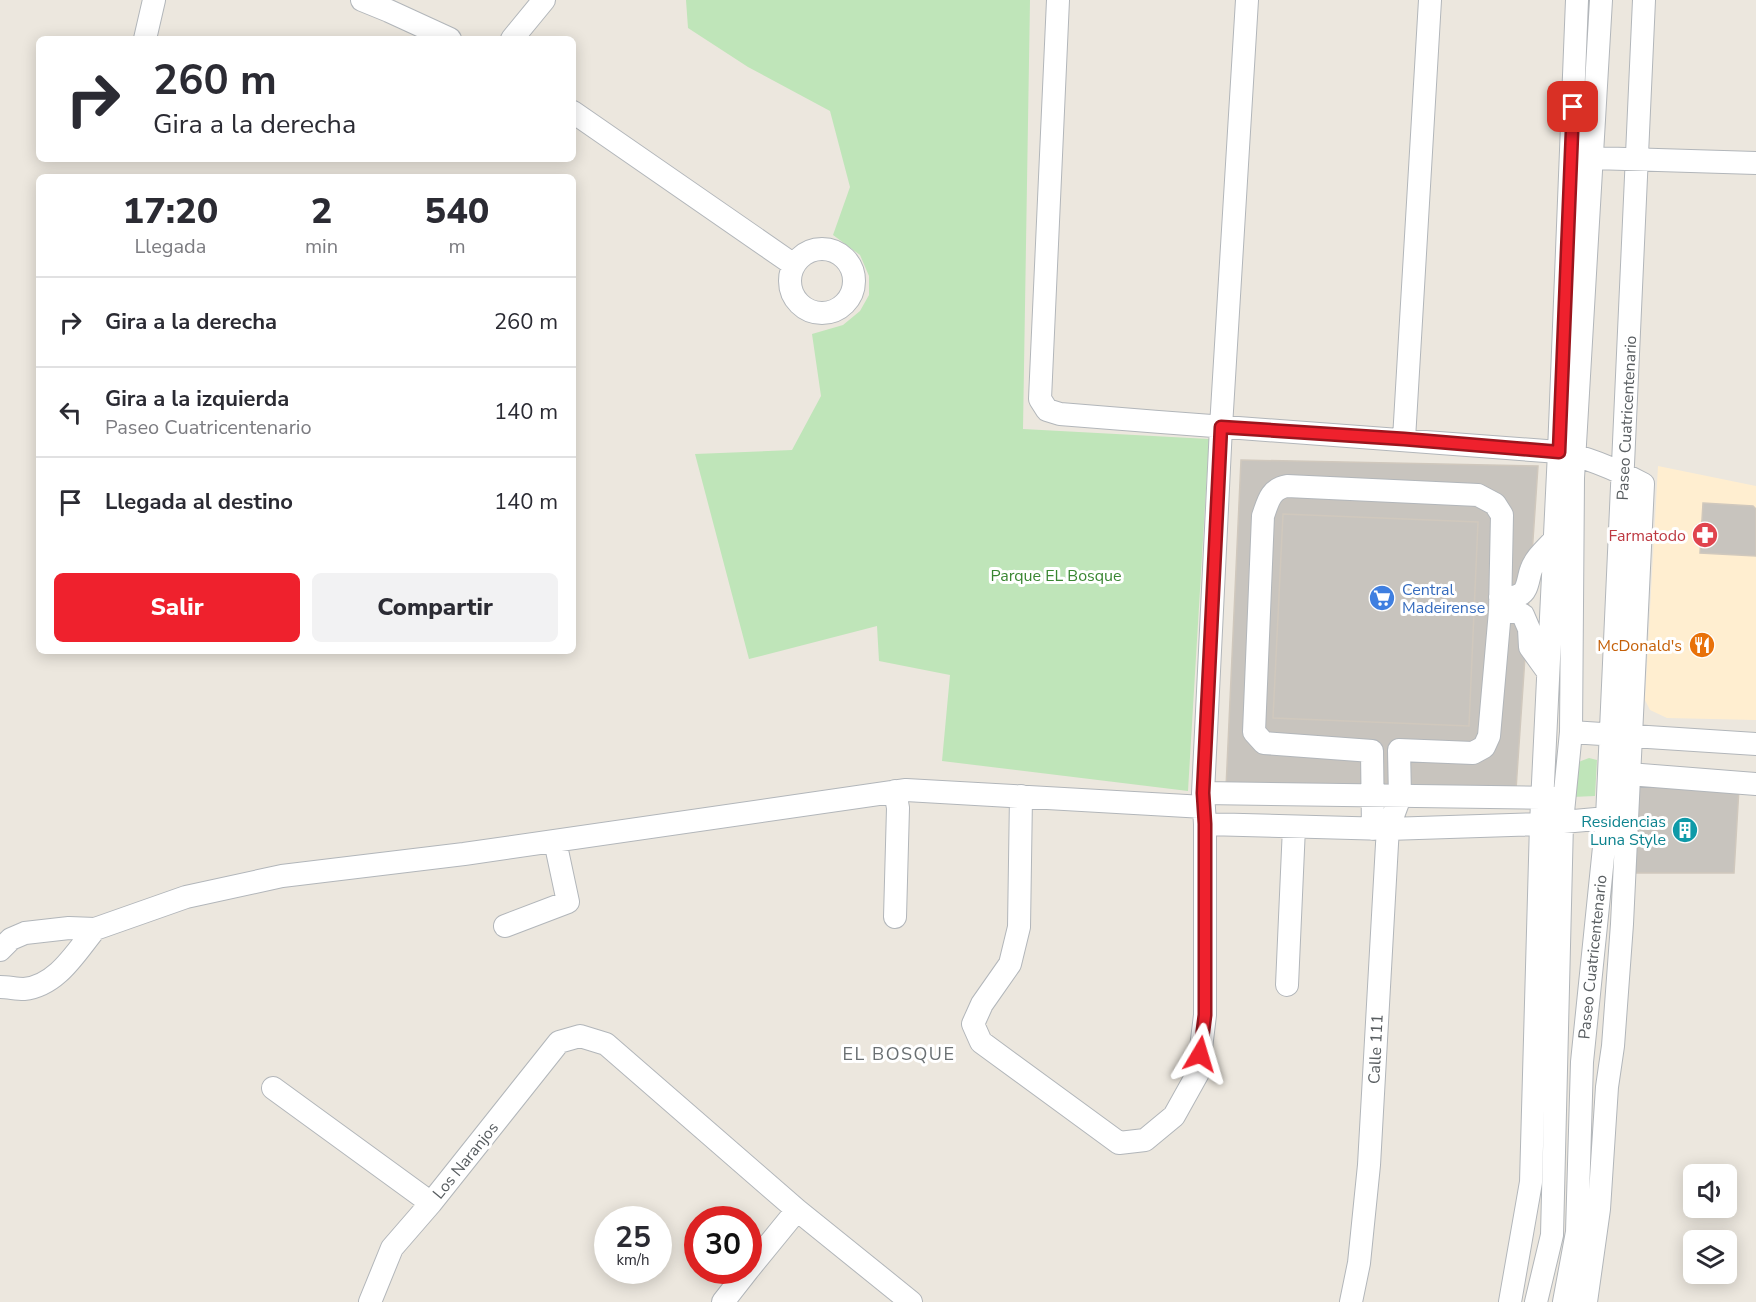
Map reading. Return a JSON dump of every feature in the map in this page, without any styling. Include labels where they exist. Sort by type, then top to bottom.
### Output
[{"type":"street","points":[[146,36],[154,0]]},
{"type":"street","points":[[362,0],[443,36]]},
{"type":"street","points":[[514,36],[544,0]]},
{"type":"street","points":[[1059,0],[1040,399],[1047,410],[1060,414],[1567,453],[1623,474]]},
{"type":"street","points":[[1021,796],[1019,927],[1010,964],[982,1004],[974,1024],[981,1042],[1119,1143],[1145,1140],[1174,1116],[1198,1073],[1205,1015],[1204,808],[1221,427],[1247,0]]},
{"type":"street","points":[[1404,439],[1430,0]]},
{"type":"street","name":"Paseo Cuatricentenario","points":[[1510,1302],[1532,1182],[1552,823],[1564,798],[1570,732],[1567,453],[1577,0]]},
{"type":"street","name":"Paseo Cuatricentenario","points":[[1536,1302],[1552,1235],[1552,823],[1542,799],[1548,672],[1555,539],[1567,453],[1593,159],[1600,0]]},
{"type":"street","name":"Paseo Cuatricentenario","points":[[1586,1302],[1599,1209],[1607,1087],[1613,1046],[1622,924],[1619,773],[1643,484],[1623,474],[1644,0]]},
{"type":"street","points":[[576,114],[794,265]]},
{"type":"street","points":[[1593,159],[1756,163]]},
{"type":"street","points":[[1287,486],[1478,495],[1495,504],[1502,515],[1500,604],[1488,736],[1484,747],[1473,753],[1399,750],[1372,751],[1263,743],[1254,732],[1263,516],[1269,497],[1278,488],[1287,486]]},
{"type":"street","points":[[1500,604],[1522,594],[1526,589],[1532,567],[1555,539]]},
{"type":"street","points":[[1500,604],[1523,615],[1529,629],[1530,647],[1548,672]]},
{"type":"street","points":[[1570,732],[1756,744]]},
{"type":"street","name":"Calle 111","points":[[1351,1302],[1359,1263],[1369,1165],[1381,829],[1400,796],[1399,750]]},
{"type":"street","points":[[1372,751],[1371,796],[1381,829]]},
{"type":"street","points":[[1619,773],[1756,784]]},
{"type":"street","name":"Paseo Cuatricentenario","points":[[1564,1302],[1577,1232],[1582,1062],[1607,818],[1619,773]]},
{"type":"street","points":[[0,950],[11,939],[25,933],[69,928],[95,929],[186,897],[282,876],[555,841],[895,791],[1021,796],[1204,808],[1371,796],[1564,798]]},
{"type":"street","points":[[895,791],[898,808],[895,917]]},
{"type":"street","points":[[1204,808],[1294,827],[1381,829],[1552,823],[1607,818]]},
{"type":"street","points":[[1287,985],[1294,827]]},
{"type":"street","points":[[504,926],[568,902],[555,841]]},
{"type":"street","points":[[1,985],[24,988],[39,985],[54,978],[95,929]]},
{"type":"street","name":"Los Naranjos","points":[[370,1302],[392,1248],[431,1203],[559,1042],[580,1036],[606,1044],[797,1210]]},
{"type":"street","points":[[1582,1062],[1613,1046]]},
{"type":"street","points":[[273,1088],[431,1203]]},
{"type":"street","points":[[762,1253],[797,1210],[911,1302]]},
{"type":"street","points":[[723,1302],[737,1284]]},
{"type":"shaded area","points":[[1658,466],[1756,486],[1756,720],[1667,718],[1650,710],[1645,700]]},
{"type":"green space","name":"Parque EL Bosque","points":[[686,0],[1030,0],[1023,429],[1209,439],[1188,791],[942,761],[950,675],[879,661],[877,626],[749,659],[695,454],[792,450],[821,396],[812,334],[843,325],[860,311],[869,295],[869,276],[860,255],[833,235],[850,187],[830,111],[748,67],[688,28]]},
{"type":"green space","points":[[1589,758],[1597,760],[1595,796],[1572,797],[1573,766]]},
{"type":"building","name":"Central Madeirense","points":[[1241,460],[1538,466],[1516,789],[1226,788]]},
{"type":"building","points":[[1703,503],[1753,506],[1756,509],[1756,556],[1700,553]]},
{"type":"building","points":[[1283,514],[1478,522],[1469,726],[1273,718]]},
{"type":"building","name":"Residencias Luna Style","points":[[1639,782],[1739,788],[1734,873],[1628,873]]},
{"type":"place","name":"Farmatodo","points":[[1705,535]]},
{"type":"place","name":"Central Madeirense","points":[[1382,598]]},
{"type":"place","name":"McDonald's","points":[[1702,645]]},
{"type":"place","name":"Residencias Luna Style","points":[[1685,830]]},
{"type":"district","name":"EL BOSQUE","points":[[899,1054]]},
{"type":"route","points":[[1200,1054],[1205,1015],[1203,793],[1221,427],[1559,452],[1573,107]]}]
